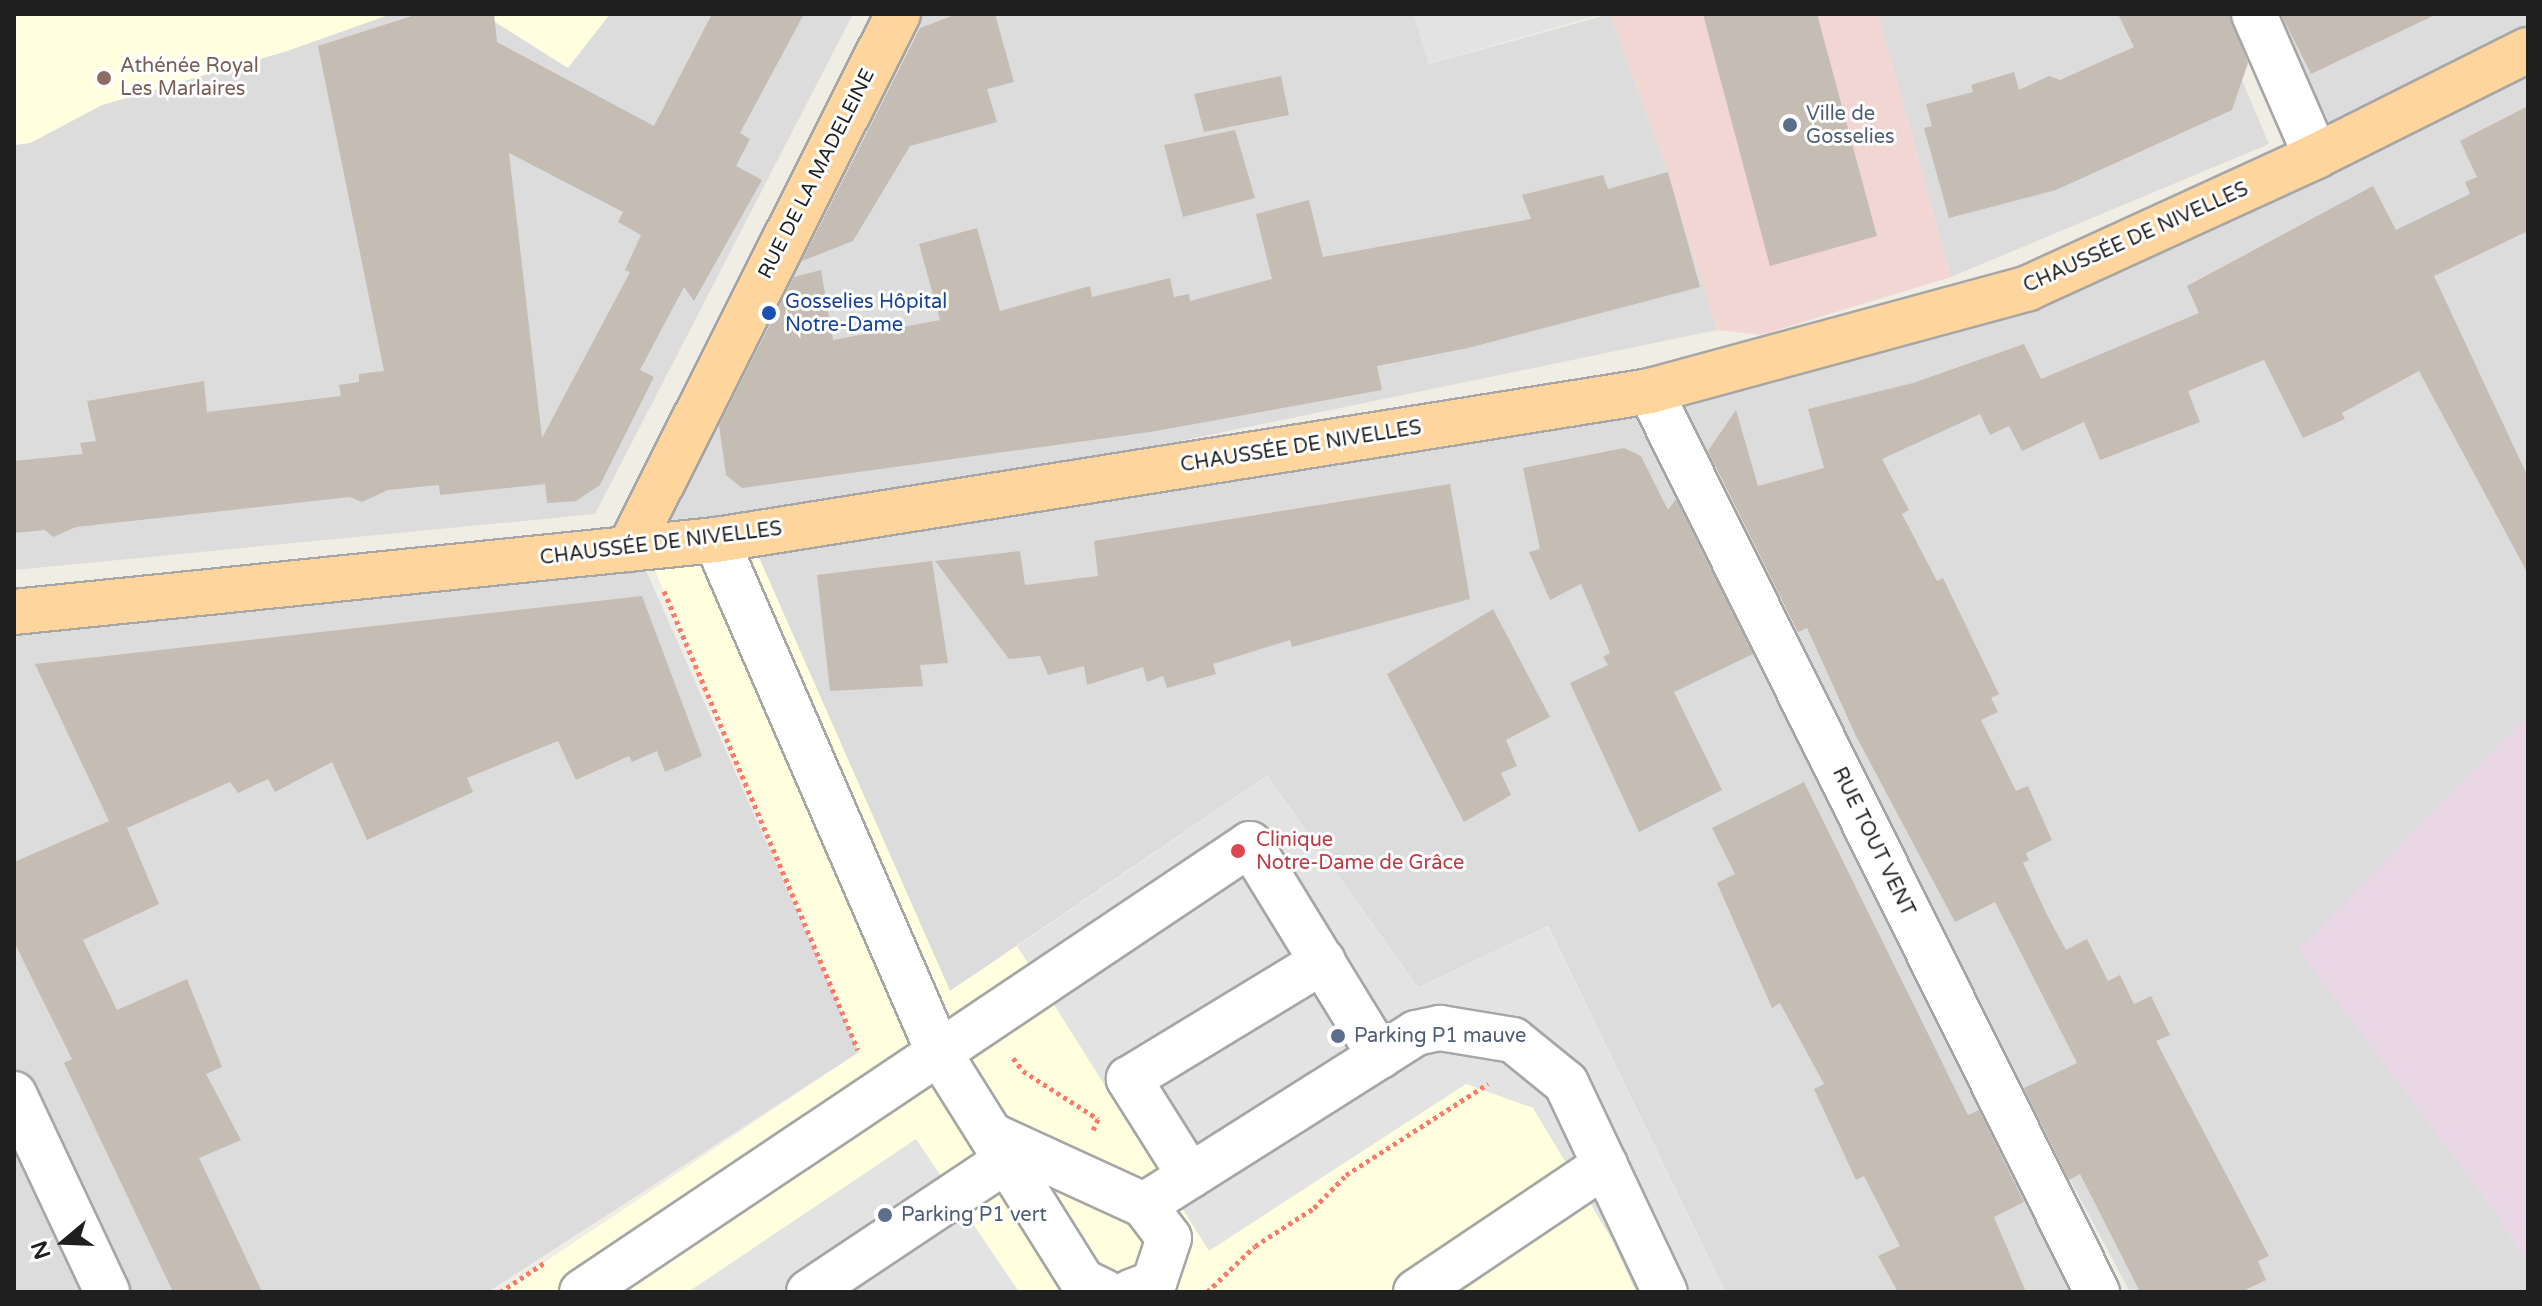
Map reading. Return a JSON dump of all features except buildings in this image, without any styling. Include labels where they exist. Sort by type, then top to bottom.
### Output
[{"type":"main road","name":"RUE DE LA MADELEINE","points":[[629,549],[898,14]]},
{"type":"main road","name":"CHAUSSÉE DE NIVELLES","points":[[14,612],[716,540],[1650,391],[2028,288],[2316,156],[2528,50]]},
{"type":"street","points":[[2254,14],[2316,156]]},
{"type":"street","name":"RUE TOUT VENT","points":[[1650,391],[2097,1292]]},
{"type":"street","points":[[716,540],[938,1051],[1082,1281],[1105,1292]]},
{"type":"street","points":[[582,1292],[1250,844],[1380,1056]]},
{"type":"street","points":[[1190,1176],[1129,1079],[1323,961]]},
{"type":"street","points":[[1144,1205],[1416,1033],[1440,1028],[1513,1040],[1566,1083],[1665,1292]]},
{"type":"street","points":[[17,1107],[107,1292]]},
{"type":"street","points":[[999,1148],[1144,1205],[1169,1238],[1154,1283],[1131,1292]]},
{"type":"street","points":[[809,1292],[999,1148]]},
{"type":"street","points":[[1416,1292],[1605,1165]]},
{"type":"path","points":[[629,549],[654,567],[859,1052]]},
{"type":"path","points":[[1207,1292],[1255,1246],[1314,1208],[1346,1175],[1534,1056]]},
{"type":"shaded area","name":"Athénée Royal Les Marlaires","points":[[14,14],[391,14],[287,51],[102,105],[30,143],[14,145]]},
{"type":"shaded area","points":[[391,14],[853,14],[595,514],[14,570],[14,145],[30,143],[102,105],[287,51]]},
{"type":"shaded area","points":[[482,14],[610,14],[568,68]]},
{"type":"shaded area","points":[[907,14],[1414,14],[1429,64],[1610,14],[1668,173],[1717,330],[688,543],[629,549]]},
{"type":"shaded area","points":[[1414,14],[1602,14],[1428,64]]},
{"type":"shaded area","points":[[1610,14],[1878,14],[1951,277],[1761,335],[1717,330],[1668,173]]},
{"type":"shaded area","points":[[1878,14],[2214,14],[2269,144],[1951,277]]},
{"type":"shaded area","points":[[2258,14],[2528,14],[2528,716],[2299,950],[2497,1214],[2528,1265],[2528,1292],[2130,1292],[1669,428],[2097,1292],[1725,1292],[1548,926],[1418,988],[1267,776],[950,991],[749,535],[1883,339],[2316,156]]},
{"type":"shaded area","name":"Clinique Notre-Dame de Grâce","points":[[749,535],[950,991],[1267,776],[1418,988],[1548,926],[1725,1292],[500,1292],[859,1052],[654,568]]},
{"type":"shaded area","points":[[640,557],[859,1052],[488,1292],[14,1292],[14,626]]},
{"type":"shaded area","points":[[2528,716],[2528,1265],[2497,1214],[2298,950]]},
{"type":"shaded area","name":"Parking P1 mauve","points":[[1267,776],[1418,988],[1548,926],[1725,1292],[1636,1292],[1612,1240],[1533,1108],[1466,1084],[1209,1251],[1017,946]]},
{"type":"shaded area","name":"Parking P1 vert","points":[[916,1139],[1019,1292],[688,1292]]},
{"type":"place","name":"Athénée Royal Les Marlaires","points":[[104,78]]},
{"type":"place","name":"Ville de Gosselies","points":[[1790,125]]},
{"type":"place","name":"Gosselies Hôpital Notre-Dame","points":[[769,313]]},
{"type":"place","name":"Clinique Notre-Dame de Grâce","points":[[1238,851]]},
{"type":"place","name":"Parking P1 mauve","points":[[1338,1036]]},
{"type":"place","name":"Parking P1 vert","points":[[885,1215]]}]
